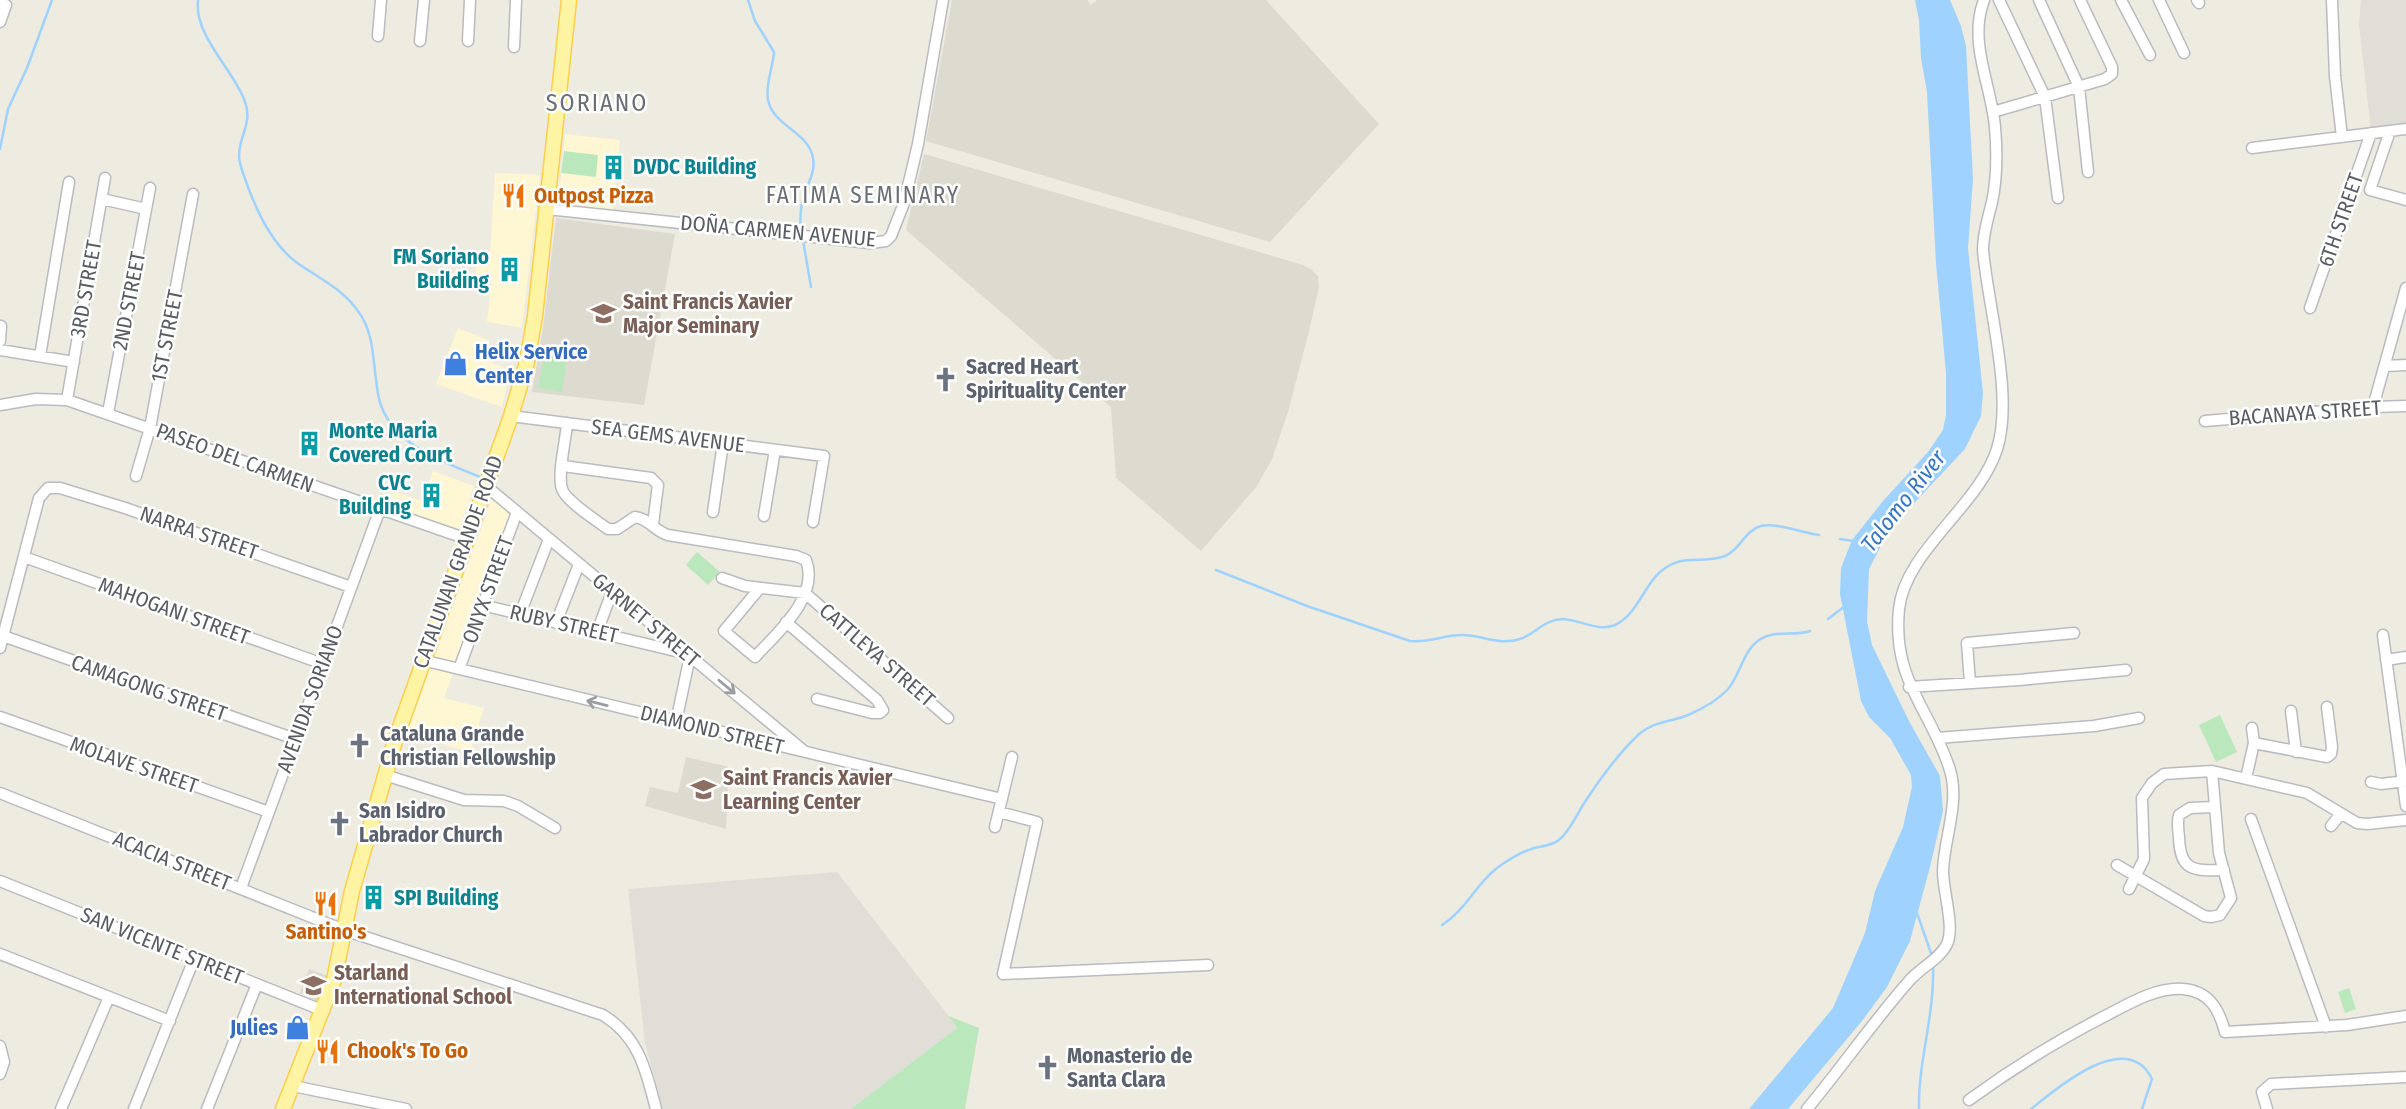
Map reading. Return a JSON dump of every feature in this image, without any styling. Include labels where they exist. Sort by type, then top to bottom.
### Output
[{"type":"main road","name":"CATALUNAN GRANDE ROAD","points":[[284,1109],[334,980],[355,876],[385,775],[422,660],[511,416],[532,337],[569,0]]},
{"type":"street","points":[[378,36],[381,0]]},
{"type":"street","points":[[421,41],[424,0]]},
{"type":"street","points":[[468,41],[470,0]]},
{"type":"street","points":[[514,47],[516,0]]},
{"type":"street","name":"DOÑA CARMEN AVENUE","points":[[547,209],[870,243],[886,241],[899,220],[918,144],[943,0]]},
{"type":"street","points":[[1807,1109],[1919,970],[1940,953],[1948,942],[1943,872],[1953,793],[1951,770],[1909,687],[1900,650],[1898,627],[1899,606],[1905,585],[1982,480],[1997,449],[2001,431],[2003,416],[1999,369],[1983,250],[1983,235],[1994,186],[1996,143],[1978,34],[1978,21],[1984,0]]},
{"type":"street","points":[[1999,0],[2045,97],[2058,198]]},
{"type":"street","points":[[2039,0],[2079,87],[2088,172]]},
{"type":"street","points":[[1993,112],[2105,79],[2113,70],[2080,0]]},
{"type":"street","points":[[2121,0],[2150,55]]},
{"type":"street","points":[[2159,0],[2185,53]]},
{"type":"street","points":[[2332,0],[2335,76],[2342,137]]},
{"type":"street","points":[[0,3],[6,5],[0,22]]},
{"type":"street","points":[[2252,148],[2406,129]]},
{"type":"street","points":[[2390,131],[2370,190],[2406,200]]},
{"type":"street","name":"6TH STREET","points":[[2310,307],[2371,133]]},
{"type":"street","name":"3RD STREET","points":[[67,400],[105,178]]},
{"type":"street","points":[[40,356],[69,182]]},
{"type":"street","name":"2ND STREET","points":[[108,413],[150,188]]},
{"type":"street","name":"1ST STREET","points":[[136,476],[149,428],[193,194]]},
{"type":"street","points":[[102,199],[146,209]]},
{"type":"street","points":[[2374,407],[2406,288]]},
{"type":"street","points":[[0,341],[1,326]]},
{"type":"street","points":[[0,350],[74,362]]},
{"type":"street","points":[[2385,366],[2406,365]]},
{"type":"street","name":"PASEO DEL CARMEN","points":[[0,405],[36,399],[67,400],[467,539]]},
{"type":"street","name":"BACANAYA STREET","points":[[2205,421],[2406,406]]},
{"type":"street","name":"SEA GEMS AVENUE","points":[[511,416],[824,456],[813,522]]},
{"type":"street","points":[[567,423],[562,484],[565,495],[608,529],[617,529],[635,517],[642,518],[668,536],[802,557],[808,564],[805,593],[795,612],[755,657],[724,631],[759,589]]},
{"type":"street","points":[[713,512],[723,443]]},
{"type":"street","points":[[764,516],[775,450]]},
{"type":"street","points":[[563,466],[652,478],[658,485],[653,524]]},
{"type":"street","name":"GARNET STREET","points":[[486,486],[806,753]]},
{"type":"street","name":"NARRA STREET","points":[[24,557],[39,498],[45,490],[54,487],[125,508],[351,587]]},
{"type":"street","name":"AVENIDA SORIANO","points":[[241,888],[380,509]]},
{"type":"street","name":"ONYX STREET","points":[[459,669],[517,512]]},
{"type":"street","points":[[520,614],[549,539]]},
{"type":"street","points":[[1,642],[24,557]]},
{"type":"street","name":"MAHOGANI STREET","points":[[24,557],[323,664]]},
{"type":"street","points":[[556,623],[579,564]]},
{"type":"street","points":[[722,579],[759,589],[805,593]]},
{"type":"street","points":[[597,632],[612,592]]},
{"type":"street","name":"CATTLEYA STREET","points":[[805,593],[948,718]]},
{"type":"street","name":"RUBY STREET","points":[[482,605],[688,655]]},
{"type":"street","points":[[786,622],[877,700],[883,710],[880,713],[872,713],[817,699]]},
{"type":"street","points":[[1970,683],[1967,643],[2074,633]]},
{"type":"street","points":[[2383,635],[2392,707],[2402,745],[2406,806]]},
{"type":"street","name":"CAMAGONG STREET","points":[[1,642],[295,739]]},
{"type":"street","points":[[676,722],[688,655]]},
{"type":"street","points":[[2386,660],[2406,657]]},
{"type":"street","name":"DIAMOND STREET","points":[[422,660],[1002,799]]},
{"type":"street","points":[[1909,687],[2126,670]]},
{"type":"street","points":[[2392,707],[2406,706]]},
{"type":"street","points":[[2254,743],[2321,757],[2330,754],[2332,747],[2326,707]]},
{"type":"street","points":[[2291,710],[2297,752]]},
{"type":"street","name":"MOLAVE STREET","points":[[0,717],[269,812]]},
{"type":"street","points":[[1937,738],[2094,726],[2139,718]]},
{"type":"street","points":[[2246,778],[2254,743],[2252,728]]},
{"type":"street","points":[[995,827],[1012,757]]},
{"type":"street","points":[[2118,865],[2204,916],[2220,915],[2231,898],[2216,835],[2213,771]]},
{"type":"street","points":[[2129,889],[2145,853],[2141,806],[2148,787],[2164,774],[2213,771],[2246,778],[2316,797],[2340,815],[2357,823],[2406,820]]},
{"type":"street","points":[[385,775],[464,800],[504,802],[518,806],[555,828]]},
{"type":"street","points":[[2371,782],[2404,782]]},
{"type":"street","name":"ACACIA STREET","points":[[0,793],[344,930],[603,1015],[621,1028],[637,1047],[656,1109]]},
{"type":"street","points":[[2214,807],[2182,811],[2178,820],[2180,854],[2193,868],[2224,870]]},
{"type":"street","points":[[999,812],[1037,822],[1003,974],[1208,965]]},
{"type":"street","points":[[2331,826],[2340,815]]},
{"type":"street","points":[[2251,819],[2326,1027]]},
{"type":"street","name":"SAN VICENTE STREET","points":[[0,881],[324,1011]]},
{"type":"street","points":[[0,954],[170,1021]]},
{"type":"street","points":[[134,1109],[194,959]]},
{"type":"street","points":[[207,1109],[257,984]]},
{"type":"street","points":[[1969,1101],[2013,1068],[2054,1043],[2126,1005],[2165,990],[2192,990],[2209,999],[2218,1010],[2225,1032],[2326,1027],[2406,1016]]},
{"type":"street","points":[[61,1109],[109,997]]},
{"type":"street","points":[[0,1046],[4,1062],[0,1074]]},
{"type":"street","points":[[2267,1109],[2261,1097],[2263,1089],[2276,1083],[2406,1077]]},
{"type":"street","points":[[293,1086],[406,1109]]},
{"type":"street","points":[[340,1109],[345,1097]]},
{"type":"shaded area","points":[[952,0],[1087,0],[1091,5],[1097,0],[1266,0],[1379,124],[1270,242],[926,141]]},
{"type":"shaded area","points":[[2361,0],[2406,0],[2406,126],[2371,130],[2359,25]]},
{"type":"shaded area","points":[[565,134],[620,140],[613,211],[558,205]]},
{"type":"shaded area","points":[[924,154],[1300,264],[1318,276],[1319,287],[1309,331],[1288,412],[1272,459],[1257,486],[1201,551],[1116,478],[1111,407],[906,230]]},
{"type":"shaded area","points":[[495,173],[540,175],[522,328],[487,322],[492,276],[476,273],[478,253],[490,253]]},
{"type":"shaded area","name":"Saint Francis Xavier Major Seminary","points":[[556,218],[675,234],[644,405],[532,392],[543,329]]},
{"type":"shaded area","points":[[458,328],[490,341],[483,359],[510,370],[502,407],[436,384]]},
{"type":"shaded area","points":[[433,471],[474,486],[459,530],[386,504],[391,490],[422,501]]},
{"type":"shaded area","points":[[493,496],[512,513],[444,698],[484,708],[470,753],[407,732]]},
{"type":"shaded area","name":"Saint Francis Xavier Learning Center","points":[[686,757],[729,767],[726,829],[645,806],[650,787],[678,793]]},
{"type":"shaded area","points":[[837,872],[958,1028],[851,1109],[663,1109],[645,1043],[628,889]]},
{"type":"shaded area","name":"Starland International School","points":[[309,969],[328,976],[319,1002],[300,993]]},
{"type":"green space","points":[[564,151],[598,155],[596,177],[561,173]]},
{"type":"green space","points":[[545,348],[568,352],[562,392],[538,388]]},
{"type":"green space","points":[[697,552],[720,572],[708,585],[686,565]]},
{"type":"green space","points":[[2220,715],[2237,752],[2216,762],[2199,725]]},
{"type":"green space","points":[[2349,988],[2356,1009],[2345,1013],[2338,992]]},
{"type":"green space","points":[[949,1016],[979,1028],[965,1109],[851,1109],[957,1028]]},
{"type":"water","name":"Talomo River","points":[[1915,0],[1950,0],[1966,46],[1973,179],[1968,248],[1983,393],[1981,416],[1965,449],[1900,518],[1885,538],[1869,569],[1867,621],[1872,645],[1910,723],[1940,776],[1943,811],[1910,941],[1887,987],[1788,1109],[1749,1109],[1833,1008],[1865,933],[1875,891],[1903,827],[1912,787],[1911,775],[1890,738],[1869,717],[1861,701],[1840,594],[1841,568],[1852,540],[1928,452],[1943,430],[1946,415],[1946,373],[1936,263],[1927,92]]},
{"type":"waterway","points":[[0,149],[8,109],[27,68],[52,0]]},
{"type":"waterway","points":[[198,0],[198,13],[207,38],[238,87],[247,107],[247,122],[239,160],[261,218],[287,255],[345,296],[362,318],[371,340],[380,404],[389,422],[423,452],[480,477]]},
{"type":"waterway","points":[[748,0],[755,21],[774,52],[768,88],[771,109],[805,142],[813,158],[812,174],[801,207],[801,232]]},
{"type":"waterway","points":[[803,240],[811,287]]},
{"type":"waterway","points":[[1216,570],[1307,606],[1410,641],[1462,635],[1513,641],[1531,634],[1545,624],[1563,619],[1602,627],[1615,625],[1629,615],[1654,578],[1668,566],[1676,562],[1725,556],[1755,528],[1767,525],[1819,535]]},
{"type":"waterway","name":"Talomo River","points":[[1840,539],[1854,541]]},
{"type":"waterway","points":[[1828,619],[1845,606]]},
{"type":"waterway","points":[[1442,925],[1458,912],[1497,868],[1519,854],[1559,840],[1570,828],[1602,777],[1639,734],[1657,724],[1693,713],[1720,697],[1732,683],[1749,650],[1759,640],[1771,635],[1810,631]]},
{"type":"waterway","points":[[1917,913],[1932,956]]},
{"type":"waterway","points":[[1919,1109],[1921,1073],[1932,1002],[1933,966]]},
{"type":"waterway","points":[[2031,1109],[2075,1076],[2092,1067],[2110,1060],[2126,1059],[2141,1065],[2152,1079],[2142,1109]]},
{"type":"place","name":"DVDC Building","points":[[613,167]]},
{"type":"place","name":"Outpost Pizza","points":[[514,196]]},
{"type":"place","name":"FM Soriano Building","points":[[509,269]]},
{"type":"place","name":"Saint Francis Xavier Major Seminary","points":[[603,314]]},
{"type":"place","name":"Helix Service Center","points":[[455,364]]},
{"type":"place","name":"Sacred Heart Spirituality Center","points":[[946,379]]},
{"type":"place","name":"Monte Maria Covered Court","points":[[309,443]]},
{"type":"place","name":"CVC Building","points":[[431,495]]},
{"type":"place","name":"Cataluna Grande Christian Fellowship","points":[[360,746]]},
{"type":"place","name":"Saint Francis Xavier Learning Center","points":[[703,790]]},
{"type":"place","name":"San Isidro Labrador Church","points":[[339,823]]},
{"type":"place","name":"SPI Building","points":[[374,898]]},
{"type":"place","name":"Santino's","points":[[326,903]]},
{"type":"place","name":"Starland International School","points":[[314,985]]},
{"type":"place","name":"Julies","points":[[298,1028]]},
{"type":"place","name":"Chook's To Go","points":[[327,1051]]},
{"type":"place","name":"Monasterio de Santa Clara","points":[[1047,1068]]},
{"type":"district","name":"SORIANO","points":[[597,103]]},
{"type":"district","name":"FATIMA SEMINARY","points":[[863,195]]}]
